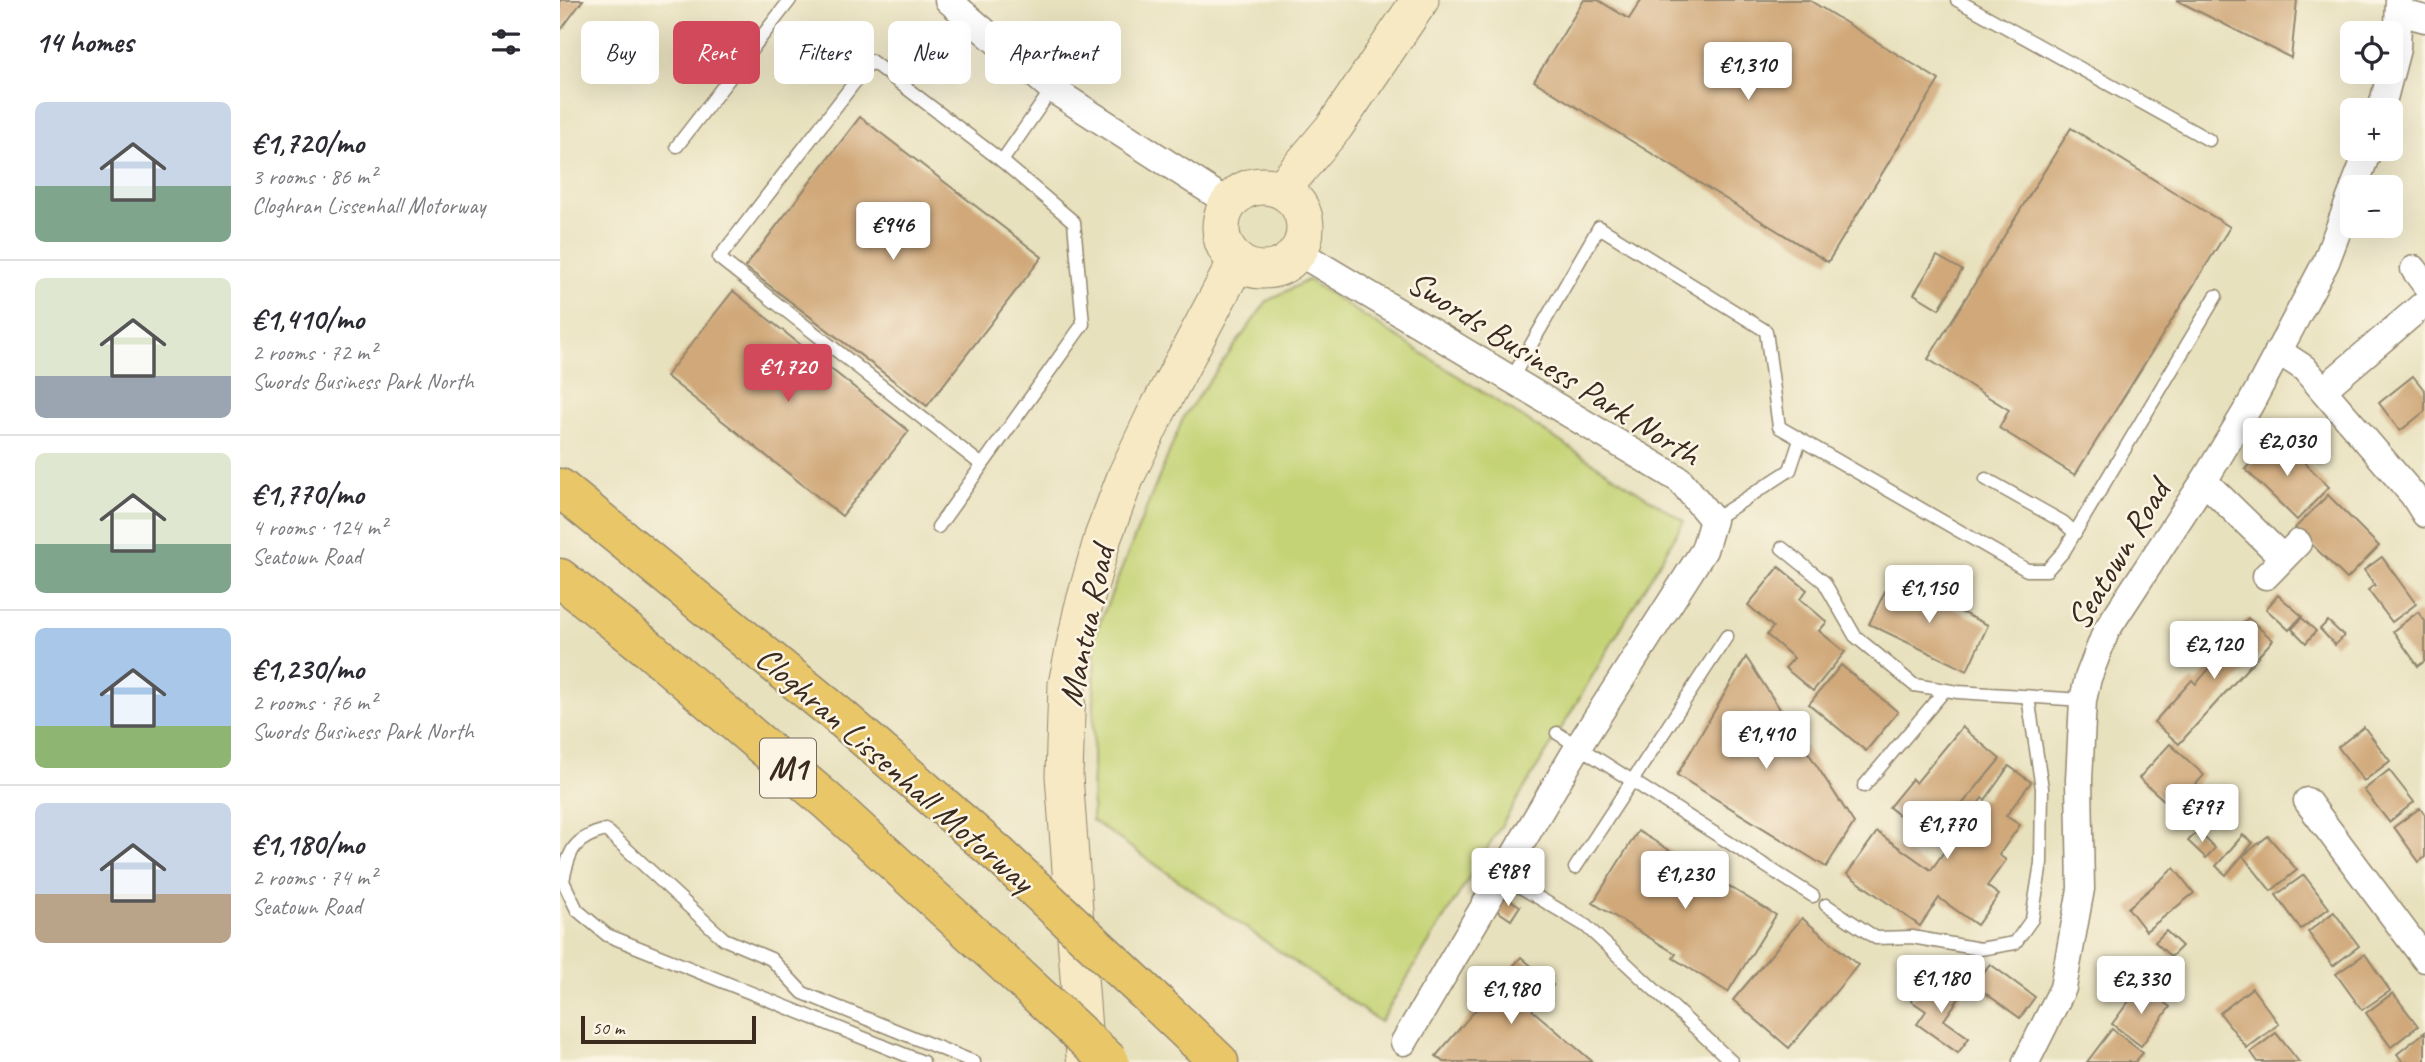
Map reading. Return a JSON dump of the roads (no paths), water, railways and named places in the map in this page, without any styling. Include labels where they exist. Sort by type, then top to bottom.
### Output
[{"type":"highway","name":"Cloghran Lissenhall Motorway","points":[[560,488],[844,720],[999,854],[1219,1062]]},
{"type":"highway","name":"Cloghran Lissenhall Motorway","points":[[560,578],[649,649],[827,801],[1110,1062]]},
{"type":"street","points":[[948,0],[1052,89],[1229,203]]},
{"type":"street","points":[[1282,190],[1335,126],[1420,0]]},
{"type":"street","points":[[2384,98],[2398,49],[2399,6],[2425,19]]},
{"type":"street","points":[[1259,186],[1282,190],[1292,197],[1305,217],[1306,229],[1298,253],[1289,261],[1266,270],[1254,269],[1237,261],[1226,248],[1222,237],[1223,213],[1229,203],[1237,194],[1259,186]]},
{"type":"street","name":"Seatown Road","points":[[2026,1062],[2063,988],[2081,888],[2079,780],[2083,700],[2088,678],[2106,631],[2204,481],[2250,404],[2326,262],[2340,225]]},
{"type":"street","name":"Swords Business Park North","points":[[1298,253],[1680,480],[1713,520],[1704,550],[1567,740],[1502,876],[1404,1042]]},
{"type":"street","name":"Mantua Road","points":[[1085,1062],[1064,776],[1067,684],[1082,612],[1103,537],[1126,477],[1154,417],[1237,261]]},
{"type":"street","points":[[2324,389],[2425,303]]},
{"type":"street","points":[[2278,351],[2304,368],[2324,389],[2413,495],[2425,514]]},
{"type":"street","points":[[2204,481],[2282,559]]},
{"type":"street","points":[[2307,801],[2425,959]]},
{"type":"lane","points":[[677,146],[790,0]]},
{"type":"lane","points":[[1957,0],[2209,140]]},
{"type":"lane","points":[[938,527],[1083,324],[1074,222],[1002,161],[872,61],[719,258],[982,465]]},
{"type":"lane","points":[[1002,161],[1052,89]]},
{"type":"lane","points":[[1511,378],[1599,227],[1766,331],[1779,428],[2027,570],[2047,570],[2064,551],[2217,296]]},
{"type":"lane","points":[[1713,520],[1790,470],[1800,440]]},
{"type":"lane","points":[[1986,479],[2063,522],[2075,533]]},
{"type":"lane","points":[[1782,548],[1824,582],[1855,636],[1914,685],[1945,690],[2083,700]]},
{"type":"lane","points":[[1576,867],[1727,636]]},
{"type":"lane","points":[[1864,786],[1945,690]]},
{"type":"lane","points":[[1826,905],[1876,938],[1912,937],[1980,949],[2015,943],[2032,919],[2041,863],[2042,788],[2028,696]]},
{"type":"lane","points":[[1567,740],[1813,896]]},
{"type":"lane","points":[[923,1062],[607,935],[577,910],[563,881],[574,846],[588,835],[606,830],[724,939],[771,959],[803,993],[974,1062]]},
{"type":"lane","points":[[1502,876],[1586,926],[1732,1062]]}]
